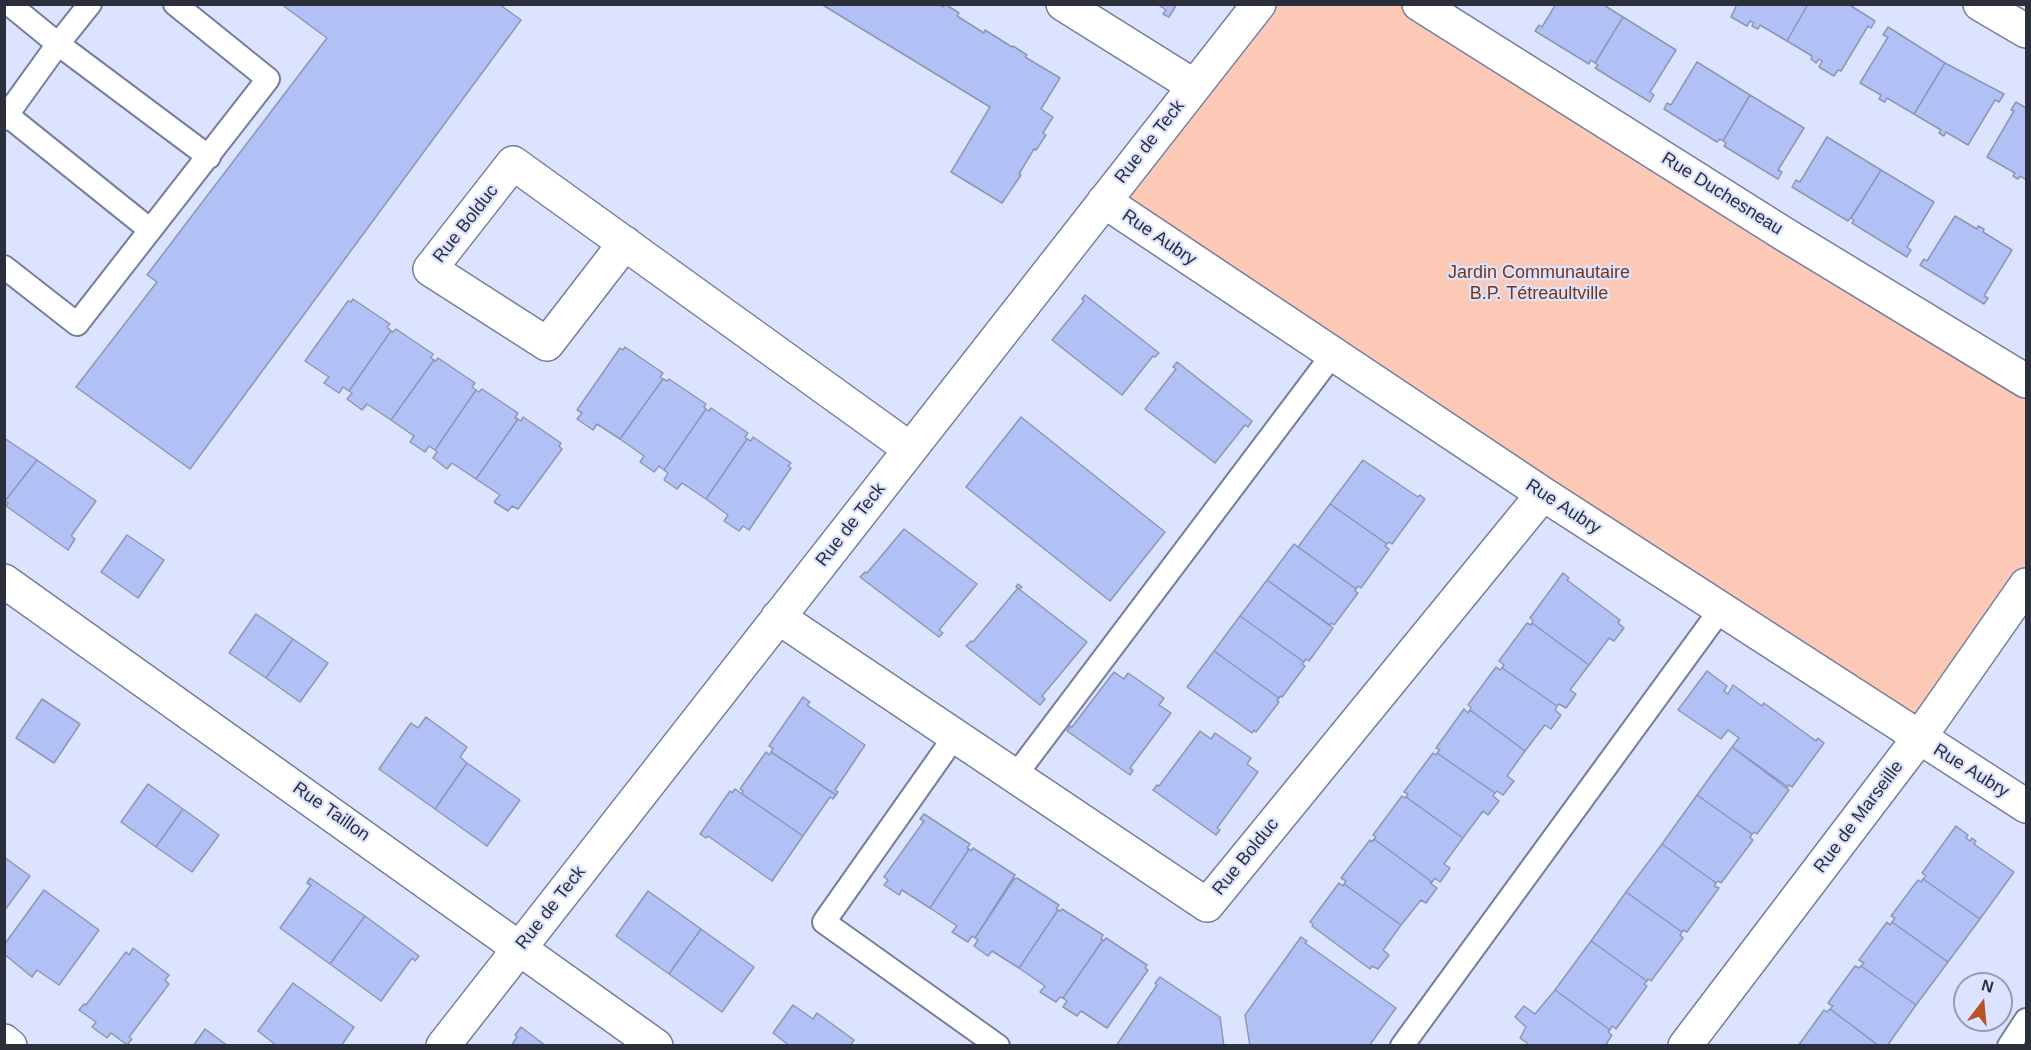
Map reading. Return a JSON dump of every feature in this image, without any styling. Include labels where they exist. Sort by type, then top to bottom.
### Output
[{"type":"street","points":[[1063,4],[1194,86]]},
{"type":"street","name":"Rue de Teck","points":[[443,1046],[1258,4]]},
{"type":"street","name":"Rue Duchesneau","points":[[1419,4],[1784,234],[2026,381]]},
{"type":"street","points":[[1980,4],[2026,31]]},
{"type":"street","name":"Rue Bolduc","points":[[625,243],[547,344],[430,269],[513,163],[625,243],[910,449]]},
{"type":"street","name":"Rue Aubry","points":[[1104,201],[1544,494],[2026,806]]},
{"type":"street","name":"Rue Bolduc","points":[[778,617],[1207,905],[1544,494]]},
{"type":"street","name":"Rue Taillon","points":[[4,581],[656,1046]]},
{"type":"street","name":"Rue de Marseille","points":[[1685,1046],[1919,738],[2026,585]]},
{"type":"street","points":[[4,1041],[10,1046]]},
{"type":"lane","points":[[9,4],[58,44],[209,156]]},
{"type":"lane","points":[[90,4],[58,44],[6,117],[149,229]]},
{"type":"lane","points":[[4,267],[77,324],[268,79],[175,4]]},
{"type":"lane","points":[[1015,776],[1333,354]]},
{"type":"lane","points":[[1402,1046],[1721,609]]},
{"type":"lane","points":[[955,736],[824,922],[998,1046]]},
{"type":"lane","points":[[2009,1046],[2026,1020]]},
{"type":"green space","name":"Jardin Communautaire B.P. Tétreaultville","points":[[1259,5],[1419,5],[2026,381],[2026,585],[1919,738],[1104,201]]},
{"type":"building","points":[[281,4],[499,4],[521,20],[190,469],[76,387],[157,282],[147,275],[327,38]]},
{"type":"building","points":[[821,4],[938,4],[943,7],[945,4],[959,13],[957,16],[984,33],[985,30],[1013,46],[1027,55],[1025,57],[1060,78],[1041,109],[1053,117],[1043,133],[1046,135],[1036,150],[1034,149],[1019,174],[1021,175],[1002,203],[951,172],[990,107]]},
{"type":"building","points":[[1157,4],[1177,4],[1169,17],[1163,14],[1166,10]]},
{"type":"building","points":[[1556,4],[1602,4],[1623,17],[1595,63],[1591,60],[1589,64],[1535,31],[1539,25],[1542,27]]},
{"type":"building","points":[[1737,4],[1808,4],[1787,41],[1760,25],[1758,29],[1752,26],[1754,23],[1750,21],[1747,26],[1731,17]]},
{"type":"building","points":[[1808,4],[1848,4],[1875,21],[1871,28],[1868,26],[1841,71],[1838,70],[1834,76],[1819,67],[1822,61],[1819,59],[1816,63],[1811,59],[1812,56],[1787,41]]},
{"type":"building","points":[[1623,17],[1676,50],[1650,92],[1654,95],[1650,102],[1595,68],[1598,65],[1595,63]]},
{"type":"building","points":[[1888,27],[1945,63],[1914,114],[1887,98],[1885,102],[1879,99],[1881,95],[1860,83],[1888,37],[1883,35]]},
{"type":"building","points":[[1697,62],[1750,95],[1723,141],[1720,139],[1717,142],[1664,109],[1667,103],[1671,105]]},
{"type":"building","points":[[1945,63],[2004,94],[1999,102],[1995,100],[1968,145],[1946,132],[1944,136],[1939,133],[1941,130],[1914,114]]},
{"type":"building","points":[[1750,95],[1804,128],[1778,170],[1782,172],[1778,179],[1724,146],[1726,143],[1723,141]]},
{"type":"building","points":[[2016,102],[2026,108],[2026,180],[2020,176],[2018,179],[2013,176],[2015,173],[1987,157],[2014,111],[2011,110]]},
{"type":"building","points":[[1827,137],[1881,170],[1848,221],[1792,187],[1796,180],[1800,182]]},
{"type":"building","points":[[1881,170],[1934,202],[1907,247],[1911,250],[1907,257],[1852,223],[1854,220],[1851,218]]},
{"type":"building","points":[[1955,216],[1977,229],[1978,226],[1984,229],[1983,232],[2012,250],[1984,296],[1988,298],[1984,304],[1920,265],[1924,259],[1927,261]]},
{"type":"building","points":[[1085,295],[1159,353],[1153,356],[1122,395],[1052,340],[1084,301],[1082,299]]},
{"type":"building","points":[[353,299],[390,324],[387,327],[391,331],[349,391],[343,387],[339,393],[324,383],[329,377],[305,361],[348,301],[351,302]]},
{"type":"building","points":[[396,329],[433,354],[431,358],[434,360],[391,420],[367,404],[362,410],[347,399],[352,393],[349,391],[391,331]]},
{"type":"building","points":[[625,347],[663,373],[660,377],[663,379],[620,439],[597,424],[593,430],[577,419],[582,413],[577,410],[620,348],[623,350]]},
{"type":"building","points":[[438,358],[475,383],[472,387],[476,390],[435,450],[429,446],[425,452],[410,442],[414,436],[391,420],[434,360]]},
{"type":"building","points":[[1177,362],[1252,421],[1248,427],[1245,425],[1215,463],[1145,409],[1176,369],[1173,367]]},
{"type":"building","points":[[663,379],[667,381],[669,379],[706,404],[704,407],[706,409],[664,470],[659,466],[654,472],[640,462],[644,456],[620,439]]},
{"type":"building","points":[[482,389],[518,413],[515,418],[518,419],[476,479],[452,463],[447,469],[433,458],[437,452],[435,450],[476,390],[479,392]]},
{"type":"building","points":[[711,408],[748,433],[745,437],[747,439],[706,499],[682,483],[677,489],[664,480],[668,473],[664,470],[706,409],[709,411]]},
{"type":"building","points":[[523,417],[561,443],[559,446],[562,449],[518,509],[512,506],[508,511],[494,502],[500,495],[476,479],[518,419],[521,421]]},
{"type":"building","points":[[1021,417],[1165,532],[1110,601],[966,487]]},
{"type":"building","points":[[753,437],[791,463],[788,466],[791,468],[749,530],[743,526],[739,531],[724,521],[728,515],[706,499],[747,439],[751,441]]},
{"type":"building","points":[[4,438],[37,460],[5,501],[4,501]]},
{"type":"building","points":[[37,460],[96,501],[71,536],[75,539],[68,550],[6,506],[8,503],[5,501]]},
{"type":"building","points":[[1363,460],[1418,497],[1420,495],[1425,499],[1392,544],[1389,542],[1387,544],[1330,504]]},
{"type":"building","points":[[1330,504],[1387,544],[1385,546],[1389,549],[1361,588],[1358,586],[1356,589],[1298,547]]},
{"type":"building","points":[[904,529],[977,584],[939,630],[943,633],[939,637],[860,577],[865,572],[867,573]]},
{"type":"building","points":[[127,535],[164,560],[138,598],[101,572]]},
{"type":"building","points":[[1294,544],[1356,589],[1358,593],[1334,625],[1331,623],[1330,625],[1267,580]]},
{"type":"building","points":[[1563,573],[1569,578],[1567,580],[1620,620],[1618,623],[1624,628],[1614,641],[1609,638],[1589,665],[1532,623],[1533,620],[1530,618]]},
{"type":"building","points":[[1267,580],[1333,628],[1309,661],[1306,659],[1304,662],[1240,616]]},
{"type":"building","points":[[1018,584],[1022,587],[1019,589],[1087,642],[1042,696],[1045,699],[1040,705],[966,646],[971,641],[973,642],[1018,588],[1016,587]]},
{"type":"building","points":[[256,614],[293,639],[266,678],[229,653]]},
{"type":"building","points":[[1240,616],[1304,662],[1302,664],[1305,666],[1282,697],[1279,698],[1214,651]]},
{"type":"building","points":[[1527,623],[1531,625],[1532,623],[1589,665],[1570,690],[1576,694],[1566,708],[1559,704],[1557,706],[1502,668],[1504,665],[1499,661]]},
{"type":"building","points":[[293,639],[328,663],[300,702],[266,678]]},
{"type":"building","points":[[1214,651],[1279,698],[1277,701],[1279,702],[1256,732],[1254,730],[1252,733],[1187,687]]},
{"type":"building","points":[[1496,667],[1500,670],[1502,668],[1557,706],[1555,710],[1561,715],[1551,729],[1545,725],[1525,751],[1470,710],[1471,707],[1468,705]]},
{"type":"building","points":[[1707,671],[1727,686],[1724,691],[1728,694],[1733,685],[1762,706],[1764,703],[1816,741],[1818,738],[1824,743],[1792,787],[1789,785],[1788,787],[1732,747],[1739,738],[1728,730],[1721,739],[1678,710]]},
{"type":"building","points":[[1114,672],[1124,679],[1128,673],[1164,698],[1159,705],[1171,713],[1130,768],[1133,770],[1130,775],[1067,731]]},
{"type":"building","points":[[803,697],[810,702],[807,705],[865,745],[835,790],[838,792],[836,795],[771,752],[773,748],[769,746]]},
{"type":"building","points":[[42,699],[80,724],[54,763],[16,738]]},
{"type":"building","points":[[1464,709],[1468,713],[1470,710],[1525,751],[1507,776],[1514,781],[1503,795],[1497,791],[1495,793],[1437,753],[1440,750],[1436,748]]},
{"type":"building","points":[[426,717],[467,747],[460,757],[467,763],[435,809],[379,769],[411,723],[418,728]]},
{"type":"building","points":[[1200,731],[1211,739],[1215,733],[1251,758],[1247,764],[1258,772],[1217,828],[1220,830],[1216,835],[1153,790],[1157,785],[1159,786]]},
{"type":"building","points":[[1732,747],[1789,790],[1757,834],[1754,832],[1752,834],[1697,795]]},
{"type":"building","points":[[766,752],[769,755],[771,752],[836,795],[833,799],[830,797],[803,836],[742,794],[743,791],[740,789]]},
{"type":"building","points":[[1433,753],[1436,755],[1437,753],[1495,793],[1493,796],[1499,801],[1488,815],[1483,811],[1463,838],[1406,797],[1408,794],[1404,792]]},
{"type":"building","points":[[467,763],[520,800],[487,846],[435,809]]},
{"type":"building","points":[[148,784],[183,809],[156,847],[121,822]]},
{"type":"building","points":[[735,789],[803,836],[772,881],[708,836],[706,838],[700,834],[730,791],[732,793]]},
{"type":"building","points":[[1697,795],[1752,834],[1750,837],[1753,840],[1721,883],[1718,881],[1716,883],[1662,844]]},
{"type":"building","points":[[1402,796],[1463,838],[1444,864],[1450,868],[1440,882],[1435,878],[1432,882],[1374,839],[1376,837],[1373,835]]},
{"type":"building","points":[[183,809],[219,835],[192,872],[156,847]]},
{"type":"building","points":[[924,814],[970,844],[967,848],[969,849],[930,908],[902,890],[899,895],[884,885],[888,880],[884,877],[924,821],[920,819]]},
{"type":"building","points":[[1956,826],[1968,835],[1966,838],[1970,841],[1972,838],[1976,841],[1974,844],[2014,872],[1980,919],[1923,879],[1926,876],[1922,873]]},
{"type":"building","points":[[1374,839],[1437,888],[1426,903],[1421,900],[1401,925],[1344,884],[1346,881],[1341,878],[1370,840],[1372,842]]},
{"type":"building","points":[[1662,844],[1716,883],[1714,886],[1719,888],[1687,932],[1683,930],[1682,932],[1626,892]]},
{"type":"building","points":[[973,848],[1015,875],[975,938],[972,936],[968,942],[952,932],[957,926],[930,908],[969,849],[971,851]]},
{"type":"building","points":[[4,857],[30,876],[4,911]]},
{"type":"building","points":[[310,878],[365,916],[330,964],[280,928],[311,885],[307,883]]},
{"type":"building","points":[[1017,878],[1059,905],[1056,909],[1058,910],[1019,968],[992,951],[988,956],[974,946],[978,940],[975,938],[1014,879]]},
{"type":"building","points":[[1923,879],[1980,919],[1948,962],[1892,922],[1895,918],[1891,916],[1918,880],[1921,882]]},
{"type":"building","points":[[1339,883],[1343,886],[1344,884],[1401,925],[1383,950],[1389,955],[1378,969],[1372,966],[1370,969],[1312,926],[1310,922]]},
{"type":"building","points":[[44,890],[99,930],[59,985],[37,970],[32,977],[4,954],[4,945]]},
{"type":"building","points":[[648,891],[701,929],[669,974],[616,936]]},
{"type":"building","points":[[1626,892],[1682,932],[1680,935],[1683,938],[1651,981],[1648,979],[1647,981],[1591,941]]},
{"type":"building","points":[[1062,909],[1103,935],[1101,939],[1103,940],[1063,998],[1060,997],[1056,1002],[1040,992],[1045,986],[1019,968],[1058,910]]},
{"type":"building","points":[[365,916],[419,956],[415,961],[412,958],[381,1001],[330,964]]},
{"type":"building","points":[[1887,922],[1890,925],[1892,922],[1948,962],[1916,1005],[1861,966],[1864,963],[1859,960]]},
{"type":"building","points":[[701,929],[754,967],[722,1012],[669,974]]},
{"type":"building","points":[[1301,937],[1307,941],[1305,943],[1396,1008],[1369,1046],[1250,1046],[1245,1015]]},
{"type":"building","points":[[1106,938],[1147,965],[1145,968],[1148,970],[1107,1028],[1081,1011],[1077,1016],[1063,1007],[1067,1001],[1063,998]]},
{"type":"building","points":[[1591,941],[1647,981],[1644,984],[1647,986],[1616,1029],[1612,1026],[1610,1030],[1555,990]]},
{"type":"building","points":[[133,948],[169,975],[165,980],[169,984],[129,1037],[132,1039],[127,1045],[111,1033],[107,1038],[92,1027],[96,1022],[79,1010],[84,1004],[86,1005],[126,952],[129,955]]},
{"type":"building","points":[[1855,966],[1859,968],[1861,966],[1916,1005],[1887,1046],[1879,1046],[1830,1009],[1833,1006],[1828,1003]]},
{"type":"building","points":[[1160,977],[1220,1017],[1224,1046],[1116,1046]]},
{"type":"building","points":[[293,983],[354,1027],[341,1046],[277,1046],[258,1031]]},
{"type":"building","points":[[1555,990],[1610,1030],[1608,1032],[1612,1035],[1605,1046],[1531,1046],[1520,1038],[1526,1027],[1515,1017],[1524,1006],[1535,1014]]},
{"type":"building","points":[[793,1005],[813,1019],[817,1013],[854,1040],[850,1046],[790,1046],[773,1033]]},
{"type":"building","points":[[1830,1009],[1879,1046],[1798,1046],[1824,1010],[1827,1012]]},
{"type":"building","points":[[521,1027],[546,1046],[511,1046]]},
{"type":"building","points":[[205,1029],[228,1046],[193,1046]]}]
